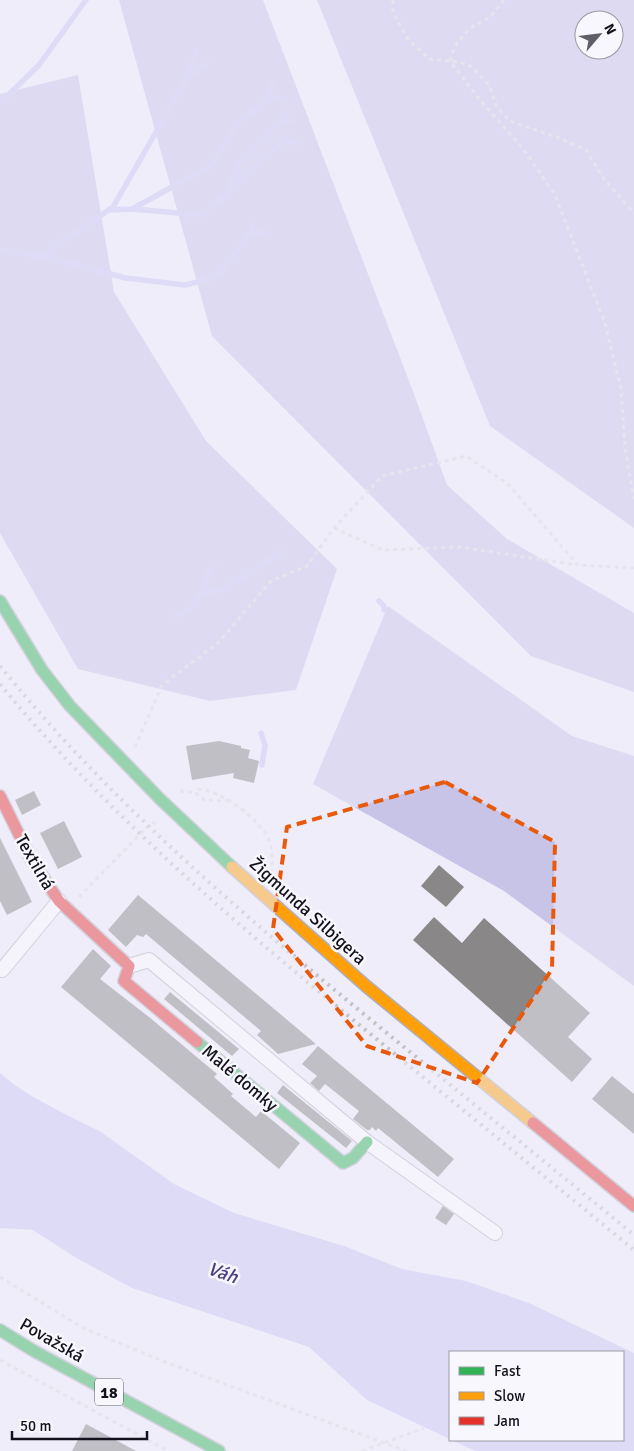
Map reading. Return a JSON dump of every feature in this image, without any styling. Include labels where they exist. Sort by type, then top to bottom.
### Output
[{"type":"street","name":"Žigmunda Silbigera","points":[[0,601],[42,670],[70,706],[160,799],[264,896],[366,986],[634,1206]]},
{"type":"street","name":"Textilná","points":[[0,796],[31,859],[63,906],[2,970]]},
{"type":"street","points":[[63,906],[129,966]]},
{"type":"street","name":"Malé domky","points":[[367,1142],[353,1158],[343,1163],[124,981],[129,966],[149,960],[367,1142],[495,1233]]},
{"type":"street","name":"Považská","points":[[0,1330],[34,1351],[219,1451]]},
{"type":"path","points":[[393,0],[393,12],[407,38],[429,59],[460,62],[472,67],[489,86],[497,107],[510,121],[559,138],[586,150],[603,178],[634,213]]},
{"type":"path","points":[[450,61],[454,46],[469,29],[490,17],[504,0]]},
{"type":"path","points":[[450,61],[480,100],[524,150],[555,195],[605,323],[621,389],[625,448],[634,499]]},
{"type":"path","points":[[128,765],[162,685],[218,643],[271,581],[307,566],[334,528],[382,476],[466,456],[507,483],[578,565]]},
{"type":"path","points":[[334,528],[384,550],[459,547],[578,565],[634,568]]},
{"type":"path","points":[[196,793],[198,789],[205,789],[240,806],[256,821],[270,841],[271,888],[264,896]]},
{"type":"path","points":[[179,792],[182,790],[196,793],[204,800],[229,801]]},
{"type":"path","points":[[63,906],[147,827],[153,823],[164,826]]},
{"type":"path","points":[[0,1277],[83,1328],[160,1360],[386,1442],[406,1451]]},
{"type":"path","points":[[0,1360],[168,1451]]},
{"type":"path","points":[[362,1451],[424,1428]]},
{"type":"highlighted area","points":[[445,782],[555,842],[552,969],[477,1083],[367,1046],[273,929],[287,827]]},
{"type":"shaded area","points":[[119,0],[263,0],[447,485],[507,539],[634,613],[634,692],[531,656],[212,336]]},
{"type":"shaded area","points":[[317,0],[634,0],[634,528],[490,426]]},
{"type":"shaded area","points":[[78,75],[114,292],[206,441],[337,569],[296,690],[210,701],[78,669],[0,533],[0,94]]},
{"type":"shaded area","points":[[388,606],[572,736],[634,756],[634,986],[504,891],[313,784]]},
{"type":"water","name":"Váh","points":[[0,1073],[38,1100],[101,1132],[174,1184],[234,1213],[344,1246],[402,1269],[466,1281],[529,1303],[634,1353],[634,1451],[475,1451],[454,1441],[624,1441],[624,1351],[449,1351],[449,1439],[367,1400],[309,1347],[132,1288],[78,1259],[33,1230],[0,1228]]},
{"type":"building","points":[[219,741],[250,750],[248,758],[259,761],[254,783],[233,778],[234,773],[192,780],[186,746]]},
{"type":"building","points":[[34,791],[41,805],[22,815],[15,800]]},
{"type":"building","points":[[64,821],[82,857],[58,869],[40,833]]},
{"type":"building","points":[[0,838],[32,902],[7,915],[0,901]]},
{"type":"building","points":[[439,865],[464,887],[446,907],[421,886]]},
{"type":"building","points":[[138,895],[316,1044],[278,1054],[257,1035],[261,1031],[146,934],[143,937],[137,935],[126,947],[108,930]]},
{"type":"building","points":[[434,917],[462,943],[484,918],[590,1013],[568,1037],[592,1059],[572,1082],[413,940]]},
{"type":"building","points":[[93,949],[111,966],[100,979],[217,1074],[214,1077],[233,1094],[231,1096],[256,1117],[261,1111],[300,1143],[279,1169],[61,987]]},
{"type":"building","points":[[170,992],[239,1049],[232,1056],[164,999]]},
{"type":"building","points":[[318,1046],[454,1159],[438,1177],[378,1128],[376,1131],[372,1127],[370,1130],[367,1130],[353,1119],[359,1111],[325,1084],[319,1091],[310,1083],[317,1076],[302,1064]]},
{"type":"building","points":[[612,1076],[634,1094],[634,1134],[592,1099]]},
{"type":"building","points":[[283,1085],[352,1141],[346,1148],[277,1093]]},
{"type":"building","points":[[443,1206],[454,1214],[446,1225],[435,1218]]},
{"type":"building","points":[[86,1424],[136,1451],[72,1451]]},
{"type":"waterway","points":[[0,103],[39,65],[86,0]]},
{"type":"waterway","points":[[0,250],[42,256],[113,207],[186,80],[196,51]]},
{"type":"waterway","points":[[186,80],[209,61]]},
{"type":"waterway","points":[[109,210],[132,209],[212,165],[239,122],[270,98],[272,84]]},
{"type":"waterway","points":[[270,98],[283,98]]},
{"type":"waterway","points":[[132,209],[202,215],[227,194],[237,167],[289,112]]},
{"type":"waterway","points":[[281,121],[294,121]]},
{"type":"waterway","points":[[228,192],[290,134]]},
{"type":"waterway","points":[[281,142],[298,143]]},
{"type":"waterway","points":[[42,256],[126,278],[185,285],[209,279],[222,270],[251,233],[253,222]]},
{"type":"waterway","points":[[251,233],[264,232]]},
{"type":"waterway","points":[[200,594],[224,589],[248,575],[281,551]]},
{"type":"waterway","points":[[175,617],[196,601],[208,574],[216,563]]},
{"type":"waterway","points":[[379,601],[384,606],[384,610]]},
{"type":"waterway","points":[[261,733],[265,745],[262,765]]},
{"type":"railway","points":[[0,666],[43,717],[88,765],[134,812],[230,901],[331,987],[634,1235]]},
{"type":"railway","points":[[0,684],[87,781],[180,872],[278,958],[634,1250]]},
{"type":"traffic: fast","points":[[0,601],[42,670],[70,706],[160,799],[232,867]]},
{"type":"traffic: fast","points":[[197,1042],[343,1163],[353,1158],[367,1142]]},
{"type":"traffic: fast","points":[[0,1330],[34,1351],[219,1451]]},
{"type":"traffic: slow","points":[[232,867],[366,986],[533,1123]]},
{"type":"traffic: jam","points":[[0,796],[31,859],[59,901],[129,966],[124,981],[197,1042]]},
{"type":"traffic: jam","points":[[533,1123],[634,1206]]}]
